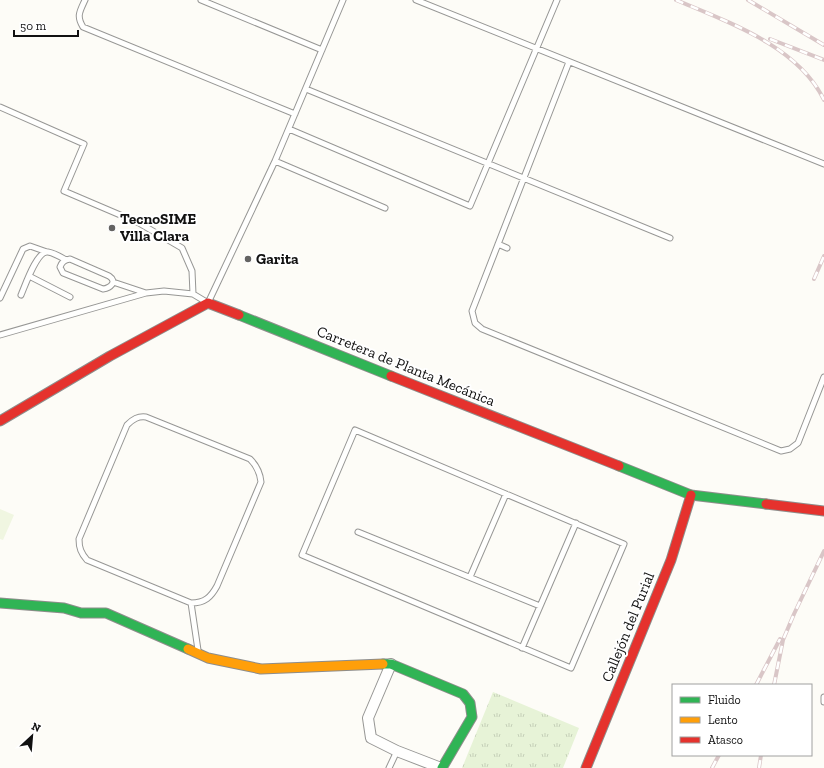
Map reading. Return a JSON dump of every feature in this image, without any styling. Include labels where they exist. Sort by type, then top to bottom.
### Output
[{"type":"street","points":[[0,421],[110,356],[208,303]]},
{"type":"street","name":"Carretera de Planta Mecánica","points":[[208,303],[691,495],[824,511]]},
{"type":"street","name":"Callejón del Purial","points":[[586,768],[671,560],[691,495]]},
{"type":"street","points":[[0,604],[64,608],[81,613],[106,613],[208,658],[261,669],[391,664],[463,694],[470,703],[472,717],[441,768],[397,751],[371,738],[368,718],[391,664]]},
{"type":"lane","points":[[85,0],[79,15],[79,21],[82,27],[295,114]]},
{"type":"lane","points":[[201,0],[322,50]]},
{"type":"lane","points":[[0,335],[146,293],[164,291],[193,294],[208,303],[275,162],[343,0]]},
{"type":"lane","points":[[416,0],[824,164]]},
{"type":"lane","points":[[289,129],[470,206],[556,0]]},
{"type":"lane","points":[[569,62],[472,311],[475,323],[482,329],[781,451],[790,449],[798,443],[824,377]]},
{"type":"lane","points":[[306,88],[670,238]]},
{"type":"lane","points":[[0,108],[84,144],[64,191],[139,223],[182,248],[192,271],[193,294]]},
{"type":"lane","points":[[275,162],[385,208]]},
{"type":"lane","points":[[498,244],[507,248]]},
{"type":"lane","points":[[0,298],[23,249],[30,246],[110,276],[113,282],[146,293]]},
{"type":"lane","points":[[21,295],[38,258],[43,253],[47,252]]},
{"type":"lane","points":[[66,260],[62,262],[60,267],[63,273],[103,289],[109,288],[113,282]]},
{"type":"lane","points":[[30,276],[70,297]]},
{"type":"lane","points":[[140,417],[146,417],[250,459],[257,466],[260,474],[261,482],[217,586],[207,600],[200,603],[191,604],[87,560],[79,547],[79,539],[127,425],[132,420],[140,417]]},
{"type":"lane","points":[[355,430],[506,494],[624,544],[571,668],[302,555],[355,430]]},
{"type":"lane","points":[[470,577],[506,494]]},
{"type":"lane","points":[[522,648],[576,523]]},
{"type":"lane","points":[[358,532],[540,606]]},
{"type":"lane","points":[[191,604],[198,653]]},
{"type":"lane","points":[[824,697],[824,702]]},
{"type":"lane","points":[[389,768],[397,751]]},
{"type":"green space","points":[[0,509],[14,515],[3,540],[0,539]]},
{"type":"green space","points":[[493,692],[579,728],[563,768],[462,768]]},
{"type":"railway","points":[[676,0],[739,27],[779,50],[797,65],[812,81],[824,100]]},
{"type":"railway","points":[[748,0],[824,45]]},
{"type":"railway","points":[[770,39],[824,60]]},
{"type":"railway","points":[[814,279],[824,256]]},
{"type":"railway","points":[[774,684],[783,640],[824,551]]},
{"type":"railway","points":[[757,684],[780,639]]},
{"type":"railway","points":[[712,768],[718,756]]},
{"type":"railway","points":[[759,768],[761,756]]},
{"type":"traffic: fast","points":[[239,315],[391,376]]},
{"type":"traffic: fast","points":[[619,466],[691,495],[766,504]]},
{"type":"traffic: fast","points":[[0,603],[64,608],[81,613],[106,613],[188,649]]},
{"type":"traffic: fast","points":[[383,664],[391,664],[463,694],[470,703],[472,717],[442,768]]},
{"type":"traffic: slow","points":[[188,649],[208,658],[261,669],[383,664]]},
{"type":"traffic: jam","points":[[0,421],[110,356],[208,303],[239,315]]},
{"type":"traffic: jam","points":[[391,376],[619,466]]},
{"type":"traffic: jam","points":[[586,768],[671,560],[691,495]]},
{"type":"traffic: jam","points":[[766,504],[824,511]]},
{"type":"place","name":"TecnoSIME Villa Clara","points":[[112,228]]},
{"type":"place","name":"Garita","points":[[248,259]]}]
